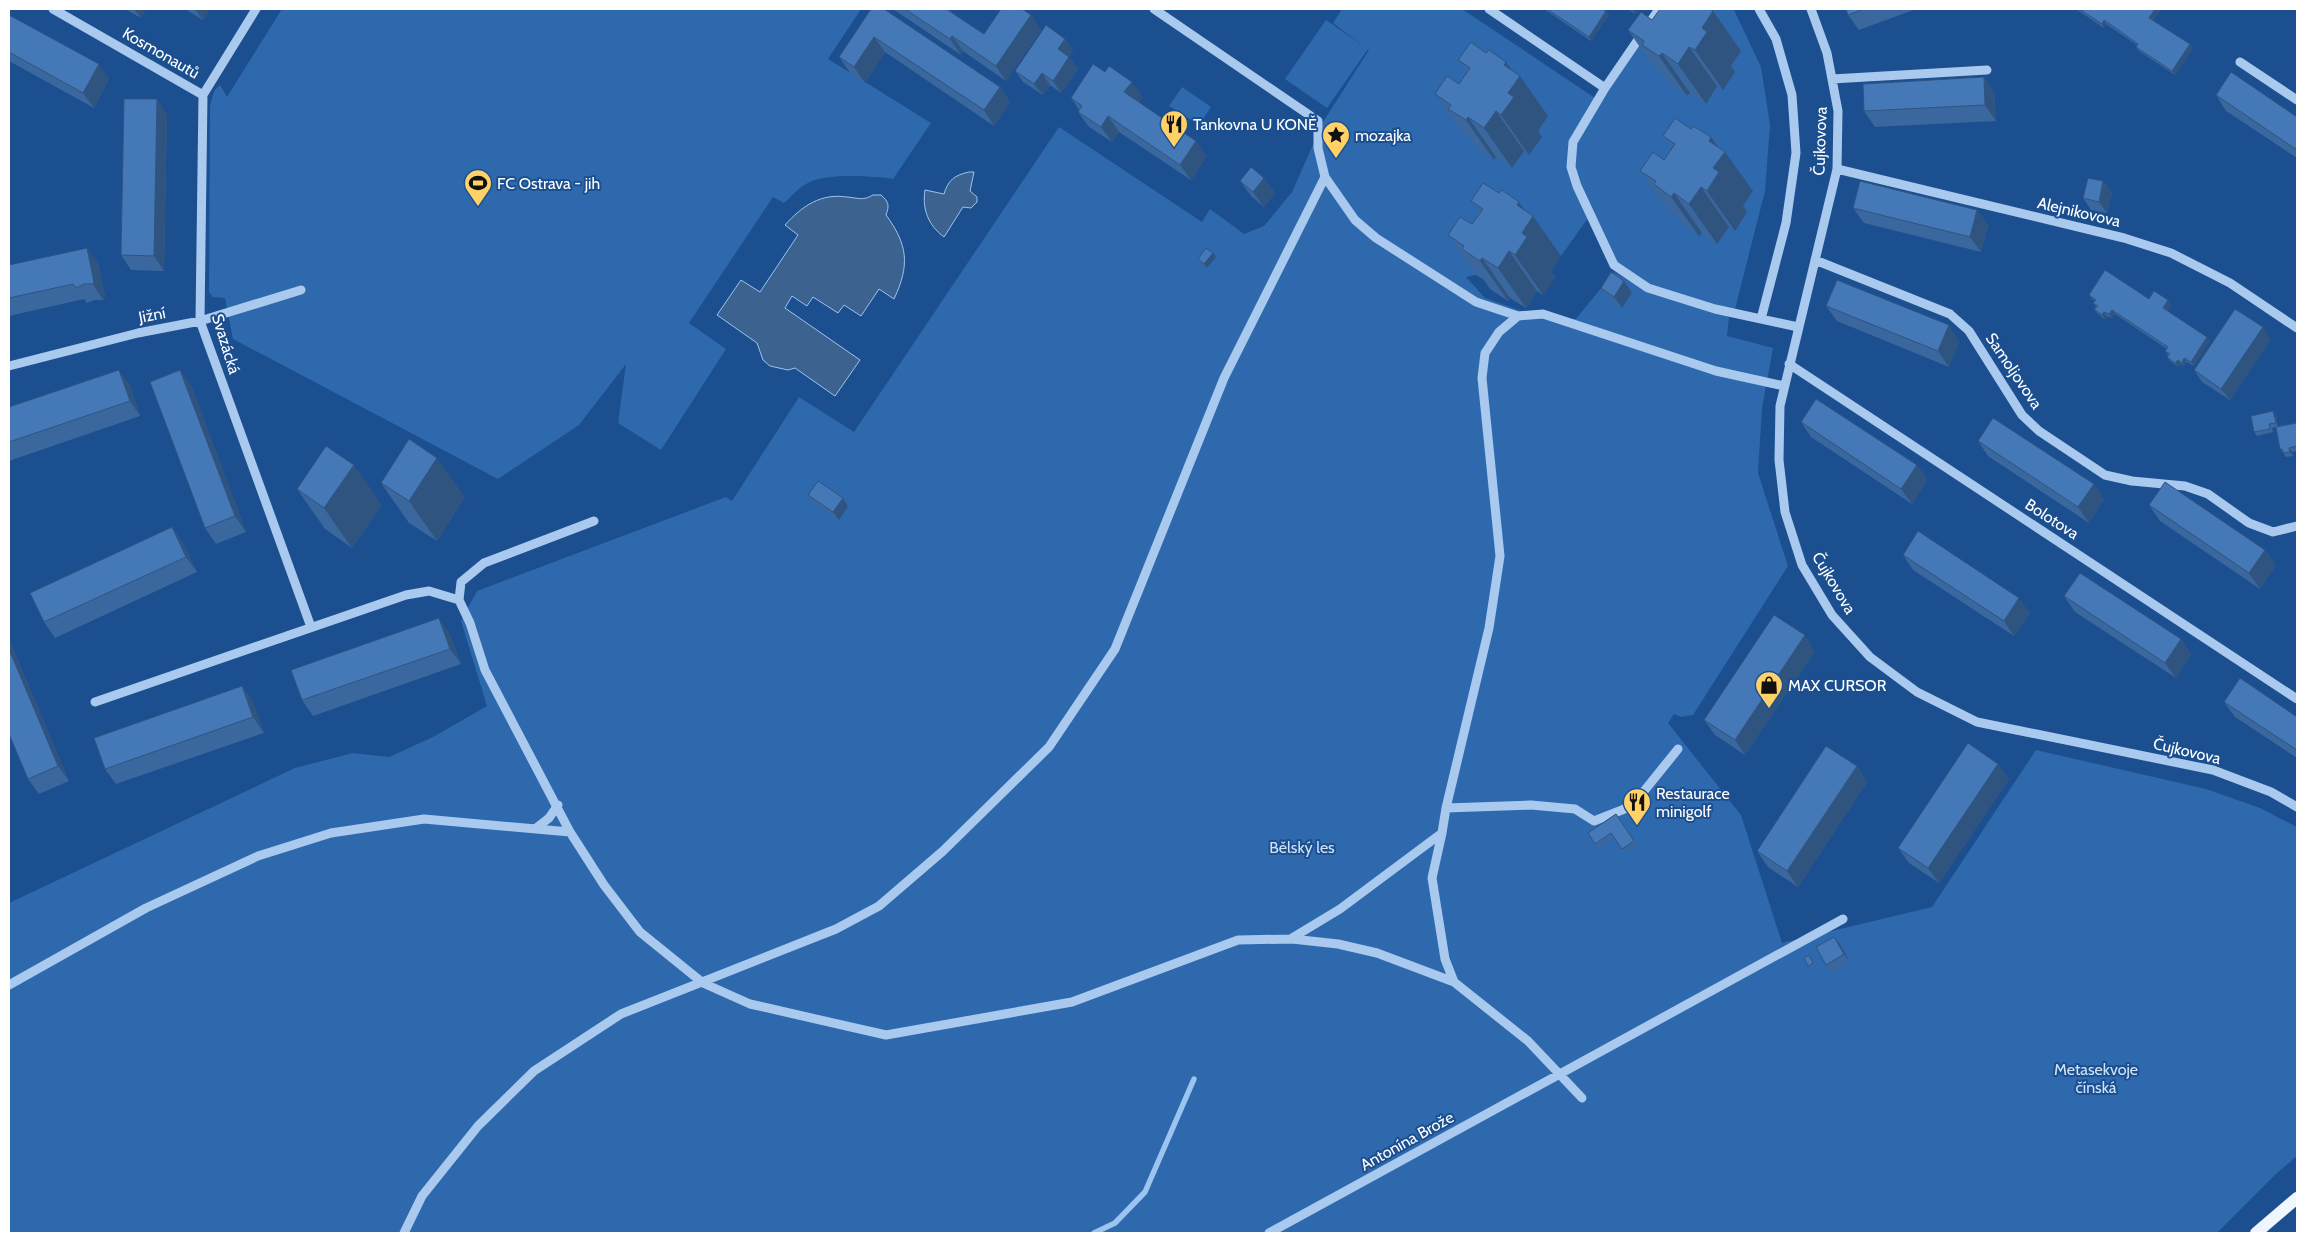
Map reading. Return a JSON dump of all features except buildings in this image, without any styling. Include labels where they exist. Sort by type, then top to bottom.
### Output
[{"type":"main road","points":[[2256,1233],[2297,1198]]},
{"type":"street","name":"Kosmonautů","points":[[53,9],[203,94]]},
{"type":"street","points":[[203,94],[256,9]]},
{"type":"street","points":[[1154,9],[1318,121],[1318,148],[1325,177],[1355,220],[1376,238],[1476,302],[1518,316],[1543,314],[1716,371],[1784,386]]},
{"type":"street","points":[[1489,9],[1605,88]]},
{"type":"street","points":[[1659,9],[1605,88],[1573,142],[1572,167],[1577,186],[1614,265],[1648,288],[1716,309],[1798,327]]},
{"type":"street","points":[[1759,9],[1776,39],[1792,95],[1796,153],[1786,223],[1761,319]]},
{"type":"street","name":"Čujkovova","points":[[1811,9],[1827,53],[1838,111],[1837,169],[1780,406],[1779,460],[1785,512],[1802,565],[1832,615],[1870,657],[1918,692],[1977,722],[2213,770],[2270,792],[2297,807]]},
{"type":"street","points":[[2240,62],[2297,100]]},
{"type":"street","points":[[1832,79],[1986,70]]},
{"type":"street","name":"Svazácká","points":[[203,94],[200,321],[311,627]]},
{"type":"street","name":"Alejnikovova","points":[[1837,169],[2124,238],[2171,253],[2230,283],[2297,328]]},
{"type":"street","points":[[404,1233],[422,1196],[478,1126],[534,1071],[622,1014],[836,929],[878,906],[943,851],[1049,747],[1115,649],[1224,378],[1325,177]]},
{"type":"street","name":"Samoljovova","points":[[1815,260],[1950,314],[1969,330],[2022,415],[2039,431],[2105,475],[2132,481],[2185,486],[2208,494],[2249,523],[2273,532],[2297,526]]},
{"type":"street","name":"Jižní","points":[[9,366],[138,333],[200,321],[301,290]]},
{"type":"street","points":[[1454,982],[1445,959],[1432,878],[1446,808],[1489,628],[1500,556],[1482,378],[1485,354],[1500,332],[1518,316]]},
{"type":"street","name":"Bolotova","points":[[1789,364],[2297,699]]},
{"type":"street","points":[[594,521],[484,563],[461,582],[459,600],[470,623],[485,670],[558,805],[570,832],[604,885],[640,932],[702,983],[750,1004],[886,1035],[1072,1002],[1238,940],[1292,938],[1338,944],[1377,953],[1454,982],[1528,1041],[1582,1098]]},
{"type":"street","points":[[94,702],[406,595],[429,591],[459,600]]},
{"type":"street","points":[[1446,808],[1522,805],[1575,809],[1594,821],[1632,806],[1678,749]]},
{"type":"street","points":[[535,829],[549,818],[558,805]]},
{"type":"street","points":[[9,985],[154,904],[258,856],[331,833],[424,820],[570,832]]},
{"type":"street","points":[[1292,938],[1340,909],[1442,832]]},
{"type":"street","name":"Antonína Brože","points":[[1269,1233],[1843,919]]},
{"type":"green space","name":"FC Ostrava - jih","points":[[282,9],[861,9],[828,59],[931,123],[893,179],[861,176],[826,178],[805,185],[784,203],[773,197],[689,323],[726,349],[661,450],[618,423],[626,364],[579,425],[498,479],[233,339],[225,298],[213,297],[209,292],[210,106],[214,91],[220,85],[227,97]]},
{"type":"green space","name":"Bělský les","points":[[1342,9],[1462,9],[1598,100],[1659,9],[1734,10],[1761,67],[1770,125],[1765,191],[1734,313],[1648,288],[1614,265],[1591,214],[1561,256],[1545,245],[1476,275],[1466,277],[1485,298],[1538,317],[1576,319],[1614,272],[1645,290],[1729,317],[1727,336],[1773,348],[1762,408],[1758,473],[1788,566],[1693,715],[1681,717],[1674,714],[1668,723],[1741,815],[1782,943],[1932,907],[2036,750],[2206,789],[2260,808],[2297,827],[2297,1156],[2276,1174],[2217,1233],[9,1233],[9,903],[295,768],[353,753],[389,757],[433,737],[487,706],[461,621],[477,591],[726,497],[732,501],[799,397],[854,432],[1059,127],[1202,222],[1210,209],[1244,234],[1264,226],[1292,192],[1323,122],[1369,50],[1333,23]]},
{"type":"green space","points":[[1326,20],[1368,49],[1327,108],[1285,79]]},
{"type":"green space","points":[[1182,87],[1211,107],[1199,125],[1169,106]]},
{"type":"shaded area","points":[[969,172],[974,172],[970,191],[977,197],[977,202],[971,208],[963,207],[944,237],[938,232],[927,216],[924,204],[925,190],[944,194],[953,179]]},
{"type":"shaded area","points":[[873,195],[881,195],[887,201],[886,215],[899,236],[902,246],[904,256],[903,276],[894,299],[879,289],[861,316],[844,305],[838,313],[813,297],[807,306],[792,296],[785,308],[860,360],[835,396],[795,368],[788,370],[770,366],[763,360],[757,343],[717,315],[741,280],[760,292],[798,235],[785,225],[798,212],[820,199],[838,196],[864,199]]},
{"type":"waterway","points":[[1094,1233],[1115,1223],[1145,1192],[1194,1079]]},
{"type":"place","name":"Tankovna U KONĚ","points":[[1174,148]]},
{"type":"place","name":"mozajka","points":[[1336,159]]},
{"type":"place","name":"FC Ostrava - jih","points":[[478,207]]},
{"type":"place","name":"MAX CURSOR","points":[[1769,709]]},
{"type":"place","name":"Restaurace minigolf","points":[[1637,826]]},
{"type":"park label","name":"Metasekvoje čínská","points":[[2096,1078]]}]
